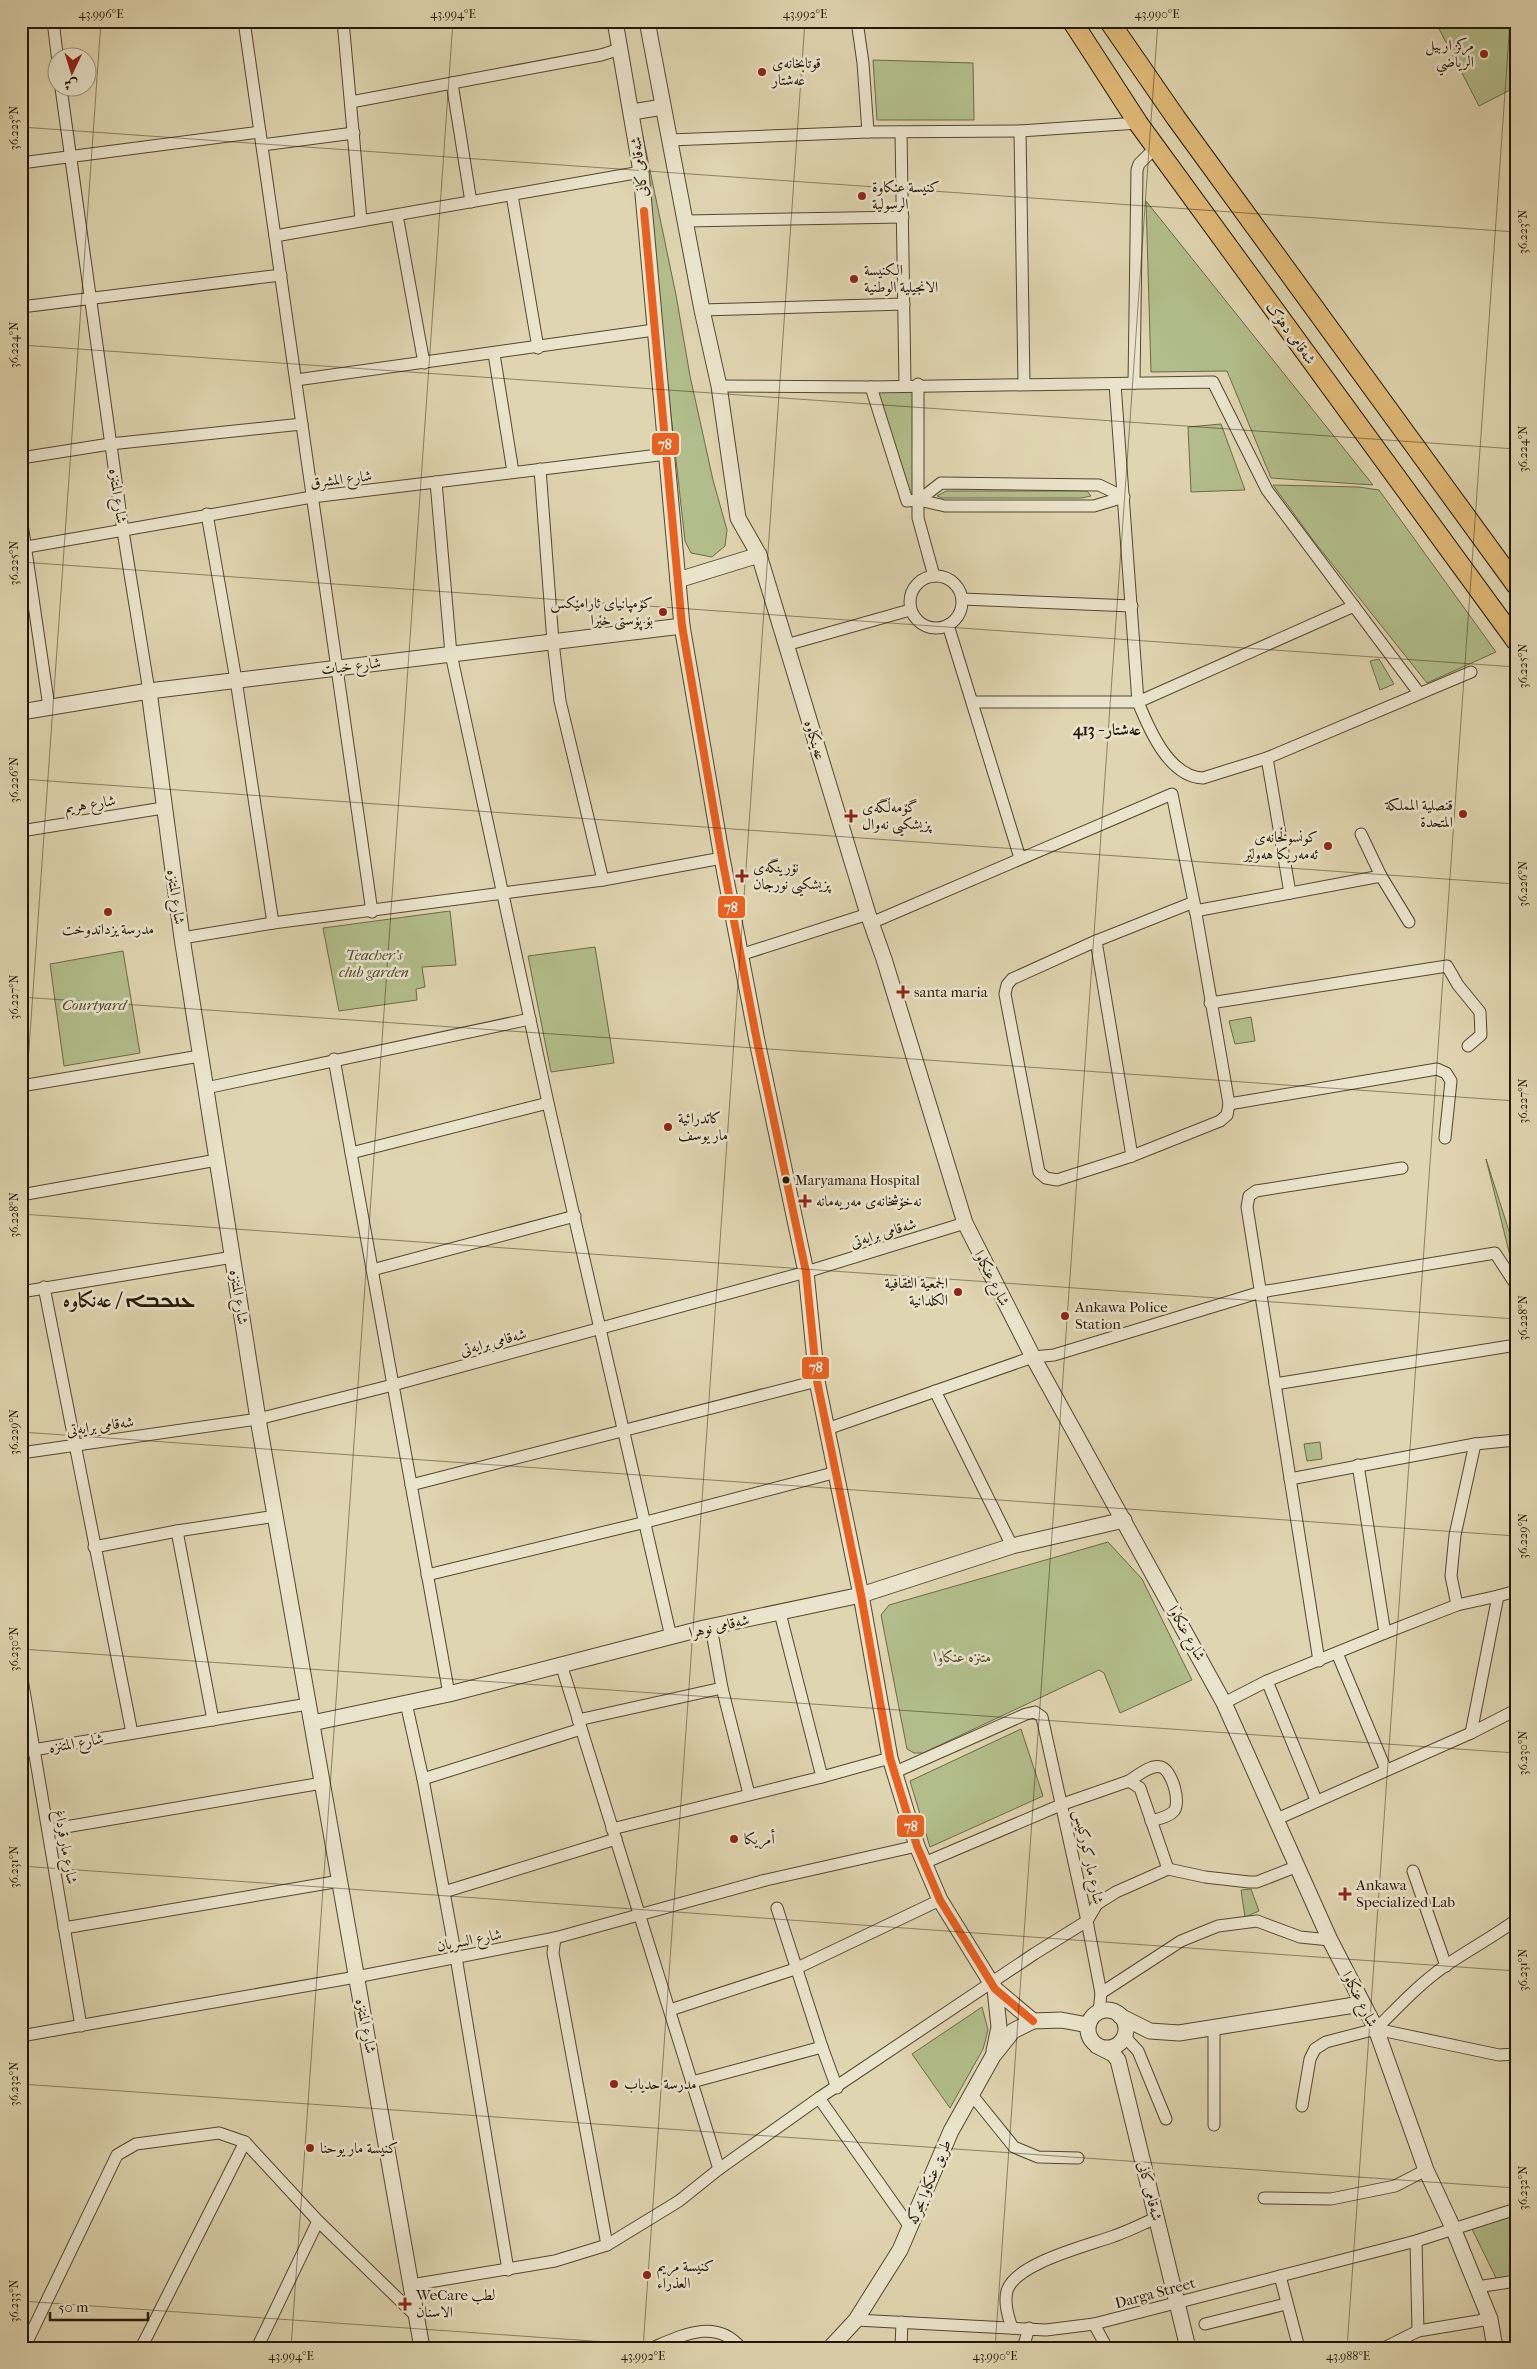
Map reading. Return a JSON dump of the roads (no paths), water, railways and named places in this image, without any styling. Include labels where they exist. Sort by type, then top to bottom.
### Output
[{"type":"highway","name":"شەقامی دهۆک","points":[[1072,21],[1138,123],[1189,190],[1516,641]]},
{"type":"highway","points":[[1109,21],[1214,172],[1516,585]]},
{"type":"highway","points":[[1189,190],[1214,172]]},
{"type":"street","points":[[52,21],[56,48]]},
{"type":"street","points":[[244,21],[372,912]]},
{"type":"street","points":[[343,21],[361,220]]},
{"type":"street","name":"شەقامی کانی","points":[[615,21],[641,172],[682,626],[740,955],[806,1272],[816,1382],[837,1472],[861,1594],[891,1766],[917,1846],[940,1900],[994,1986],[1032,2022]]},
{"type":"street","points":[[648,21],[702,310],[719,386],[738,518],[759,555],[678,580]]},
{"type":"street","points":[[857,21],[863,63],[868,132]]},
{"type":"street","points":[[351,102],[601,55],[620,49]]},
{"type":"street","points":[[452,83],[471,202]]},
{"type":"street","name":"شارع المتنزه","points":[[62,98],[110,444],[149,691],[163,808],[182,938],[232,1257],[258,1418],[422,2348]]},
{"type":"street","points":[[632,112],[663,107]]},
{"type":"street","points":[[670,140],[868,132],[1020,132],[1138,123]]},
{"type":"street","points":[[21,163],[260,132]]},
{"type":"street","points":[[901,132],[905,385]]},
{"type":"street","points":[[1020,132],[1024,384]]},
{"type":"street","points":[[262,145],[354,133]]},
{"type":"street","points":[[1134,383],[1137,170],[1139,164],[1156,147]]},
{"type":"street","points":[[275,236],[641,172]]},
{"type":"street","points":[[512,196],[538,348]]},
{"type":"street","points":[[396,216],[424,362]]},
{"type":"street","points":[[686,221],[903,217]]},
{"type":"street","points":[[21,307],[280,275]]},
{"type":"street","points":[[702,310],[904,304]]},
{"type":"street","points":[[296,380],[538,348],[654,330]]},
{"type":"street","points":[[494,354],[513,472]]},
{"type":"street","points":[[719,386],[871,387],[918,384],[1213,382],[1267,490],[1419,693]]},
{"type":"street","points":[[918,384],[918,518],[934,576]]},
{"type":"street","points":[[1115,384],[1138,702],[1151,734],[1182,773],[1192,778],[1214,776],[1226,770],[1267,758],[1471,672]]},
{"type":"street","points":[[871,387],[907,501],[918,500],[945,506],[1094,506],[1124,497]]},
{"type":"street","points":[[21,458],[110,444],[302,424]]},
{"type":"street","name":"شارع المشرق","points":[[23,548],[207,514],[312,497],[667,454]]},
{"type":"street","points":[[540,469],[553,642],[560,701],[604,880]]},
{"type":"street","points":[[436,482],[452,654],[548,1103],[671,1637]]},
{"type":"street","points":[[918,500],[941,484],[1099,485],[1124,497]]},
{"type":"street","points":[[207,514],[236,680],[272,923]]},
{"type":"street","points":[[21,517],[23,548],[49,707]]},
{"type":"street","name":"عەینکاوە","points":[[759,555],[870,919]]},
{"type":"street","points":[[934,576],[949,580],[955,585],[962,599],[959,614],[948,626],[941,628],[925,627],[913,617],[910,610],[909,602],[914,587],[920,581],[934,576]]},
{"type":"street","points":[[962,599],[1132,606]]},
{"type":"street","points":[[973,702],[1138,702],[1354,606]]},
{"type":"street","points":[[786,645],[910,610]]},
{"type":"street","name":"شارع خبات","points":[[21,712],[149,691],[682,626]]},
{"type":"street","points":[[948,626],[1020,858]]},
{"type":"street","points":[[1267,758],[1290,893]]},
{"type":"street","points":[[740,955],[870,919],[1172,794],[1194,906],[1229,1104],[1227,1115],[1220,1121],[1132,1156],[1057,1180],[1046,1178],[1039,1172],[1006,994],[1007,985],[1012,979],[1096,941],[1194,906],[1290,893],[1381,876]]},
{"type":"street","name":"شارع هريم","points":[[21,830],[163,808]]},
{"type":"street","points":[[1361,834],[1381,876],[1409,922]]},
{"type":"street","points":[[182,938],[272,923],[372,912],[604,880],[722,858]]},
{"type":"street","name":"شارع عنكاوا","points":[[870,919],[965,1223],[1033,1357],[1224,1703],[1330,1940],[1376,2029],[1426,2170],[1453,2228],[1490,2319],[1495,2348]]},
{"type":"street","points":[[1096,941],[1132,1156]]},
{"type":"street","points":[[1210,1003],[1447,966],[1458,985],[1480,1012],[1481,1035],[1468,1046]]},
{"type":"street","points":[[206,1088],[334,1059],[530,1019]]},
{"type":"street","points":[[21,1086],[200,1056]]},
{"type":"street","points":[[334,1059],[449,1694]]},
{"type":"street","points":[[1229,1104],[1437,1069],[1446,1073],[1450,1081],[1445,1138]]},
{"type":"street","points":[[351,1153],[548,1103]]},
{"type":"street","points":[[21,1194],[217,1160]]},
{"type":"street","points":[[1318,1661],[1247,1207],[1249,1196],[1256,1191],[1402,1168]]},
{"type":"street","points":[[372,1270],[575,1216]]},
{"type":"street","name":"شەقامی برایەتی","points":[[21,1452],[258,1418],[393,1385],[806,1272],[965,1223]]},
{"type":"street","points":[[827,1428],[1033,1357],[1054,1355],[1260,1292],[1495,1253],[1516,1285]]},
{"type":"street","points":[[21,1292],[232,1257]]},
{"type":"street","points":[[44,1287],[132,1733]]},
{"type":"street","points":[[1275,1384],[1516,1345]]},
{"type":"street","points":[[411,1485],[816,1382]]},
{"type":"street","points":[[935,1391],[1012,1546]]},
{"type":"street","points":[[1290,1479],[1475,1444],[1516,1440]]},
{"type":"street","points":[[1457,1605],[1452,1576],[1455,1535],[1475,1444]]},
{"type":"street","points":[[1358,1465],[1385,1633]]},
{"type":"street","points":[[427,1575],[646,1522],[837,1472]]},
{"type":"street","points":[[94,1548],[176,1531],[276,1516]]},
{"type":"street","name":"شەقامی نوهرا","points":[[312,1723],[449,1694],[711,1627],[861,1594],[1012,1546],[1124,1520]]},
{"type":"street","points":[[176,1531],[213,1720]]},
{"type":"street","points":[[1224,1703],[1268,1681],[1457,1605],[1516,1591]]},
{"type":"street","points":[[1471,1733],[1498,1596]]},
{"type":"street","points":[[780,1613],[822,1777]]},
{"type":"street","points":[[711,1627],[722,1688],[749,1794]]},
{"type":"street","points":[[1337,1653],[1386,1770]]},
{"type":"street","points":[[561,1664],[719,2170]]},
{"type":"street","name":"شارع مار قرداغ","points":[[21,1673],[81,2026]]},
{"type":"street","points":[[1268,1681],[1316,1800]]},
{"type":"street","points":[[423,1779],[580,1724],[722,1688]]},
{"type":"street","points":[[406,1703],[423,1779],[456,1958],[508,2270]]},
{"type":"street","name":"شارع المتنزه","points":[[21,1752],[308,1704]]},
{"type":"street","points":[[1277,1819],[1316,1800],[1471,1733],[1516,1710]]},
{"type":"street","name":"شارع مار كوركيس","points":[[891,1766],[1035,1712],[1042,1717],[1101,1992],[1099,2012]]},
{"type":"street","points":[[444,1892],[614,1834],[749,1794],[822,1777],[891,1766]]},
{"type":"street","points":[[924,1863],[1062,1804],[1129,1781],[1153,1766],[1161,1767],[1170,1776],[1177,1800],[1177,1808],[1172,1814],[1151,1821]]},
{"type":"street","points":[[1129,1781],[1140,1788],[1168,1869]]},
{"type":"street","points":[[48,1830],[322,1783]]},
{"type":"street","name":"شارع السريان","points":[[21,2036],[356,1977],[555,1938],[766,1880],[917,1846]]},
{"type":"street","points":[[411,2285],[555,2261],[607,2245],[679,2201],[819,2098],[994,1986],[1087,1921],[1098,1904],[1116,1892],[1168,1869],[1205,1877],[1257,1882],[1298,1866]]},
{"type":"street","points":[[1413,1871],[1446,1966]]},
{"type":"street","points":[[64,1928],[340,1881]]},
{"type":"street","points":[[670,2010],[796,1970],[940,1900]]},
{"type":"street","points":[[776,1908],[837,2088]]},
{"type":"street","points":[[1376,2029],[1411,1993],[1446,1966],[1487,1942],[1516,1920]]},
{"type":"street","points":[[1101,1992],[1181,1941],[1218,1926],[1257,1921],[1300,1937],[1330,1940]]},
{"type":"street","points":[[555,1938],[553,1953],[607,2245]]},
{"type":"street","points":[[993,2056],[999,2027],[994,1986]]},
{"type":"street","points":[[1120,2016],[1125,2026],[1124,2036],[1114,2046],[1103,2048],[1097,2046],[1089,2037],[1088,2025],[1094,2015],[1110,2010],[1150,2031],[1164,2033],[1362,2004]]},
{"type":"street","points":[[1032,2022],[1061,2020],[1088,2025]]},
{"type":"street","name":"طريق عنكاوا بحركه","points":[[831,2347],[856,2320],[900,2250],[952,2131],[993,2056],[1013,2031],[1032,2022]]},
{"type":"street","points":[[1214,2027],[1214,2125]]},
{"type":"street","points":[[1302,2106],[1310,2059],[1315,2049],[1326,2042],[1376,2029],[1499,2055],[1516,2054]]},
{"type":"street","points":[[1124,2036],[1138,2051],[1166,2119]]},
{"type":"street","name":"شەقامی کانی","points":[[1097,2046],[1113,2054],[1118,2060],[1188,2348]]},
{"type":"street","points":[[692,2082],[822,2047]]},
{"type":"street","points":[[972,2095],[1014,2147],[1038,2157],[1078,2158]]},
{"type":"street","points":[[819,2098],[910,2227]]},
{"type":"street","points":[[24,2348],[117,2155],[136,2144],[219,2133],[245,2142],[318,2220],[416,2316]]},
{"type":"street","points":[[141,2348],[245,2142]]},
{"type":"street","points":[[1264,2198],[1331,2200],[1395,2186],[1426,2170]]},
{"type":"street","name":"Darga Street","points":[[856,2320],[1046,2330],[1094,2324],[1416,2241],[1516,2209]]},
{"type":"street","points":[[1012,2328],[1006,2311],[1008,2289],[1016,2279],[1048,2258],[1114,2236],[1156,2218]]},
{"type":"street","points":[[257,2348],[318,2220]]},
{"type":"street","points":[[1416,2241],[1418,2330]]},
{"type":"street","points":[[1280,2276],[1299,2348]]},
{"type":"street","points":[[1478,2287],[1516,2281]]},
{"type":"street","points":[[1205,2324],[1286,2304]]},
{"type":"street","points":[[1384,2348],[1418,2330],[1490,2319]]},
{"type":"street","points":[[901,2348],[902,2322]]},
{"type":"street","points":[[1094,2324],[1107,2348]]},
{"type":"street","points":[[1023,2348],[1029,2328]]},
{"type":"street","points":[[652,2348],[694,2331],[709,2330],[723,2334],[736,2342],[741,2348]]},
{"type":"place","name":"مركز اربيل الرياضي","points":[[1484,54]]},
{"type":"place","name":"قوتابخانەی عەشتار","points":[[762,72]]},
{"type":"place","name":"كنيسة عنكاوة الرسولية","points":[[862,196]]},
{"type":"place","name":"الكنيسة الانجيلية الوطنية","points":[[854,279]]},
{"type":"place","name":"کۆمپانیای ئارامێکس بۆ پۆستی خێرا","points":[[663,612]]},
{"type":"place","name":"قنصلية المملكة المتحدة","points":[[1463,814]]},
{"type":"place","name":"گۆمەڵگەی پزیشکیی نەوال","points":[[851,816]]},
{"type":"place","name":"کونسوڵخانەی ئەمەریکا هەولێر","points":[[1328,846]]},
{"type":"place","name":"نۆرینگەی پزیشکیی نورجان","points":[[742,876]]},
{"type":"place","name":"مدرسة يزداندوخت","points":[[108,912]]},
{"type":"place","name":"santa maria","points":[[903,992]]},
{"type":"place","name":"كاتدرائية مار يوسف","points":[[668,1127]]},
{"type":"place","name":"Maryamana Hospital","points":[[786,1180]]},
{"type":"place","name":"نەخۆشخانەی مەریەمانە","points":[[805,1201]]},
{"type":"place","name":"الجمعية الثقافية الكلدانية","points":[[958,1292]]},
{"type":"place","name":"Ankawa Police Station","points":[[1065,1316]]},
{"type":"place","name":"أمريكا","points":[[734,1839]]},
{"type":"place","name":"Ankawa Specialized Lab","points":[[1345,1894]]},
{"type":"place","name":"مدرسة حدياب","points":[[614,2084]]},
{"type":"place","name":"كنيسة مار يوحنا","points":[[310,2148]]},
{"type":"place","name":"كنيسة مريم العذراء","points":[[647,2275]]},
{"type":"place","name":"WeCare لطب الاسنان","points":[[405,2304]]},
{"type":"district","name":"عه‌شتار - 413","points":[[1107,729]]},
{"type":"district","name":"ܥܢܟܒܐ / عەنکاوە","points":[[129,1300]]},
{"type":"park label","name":"Teacher's club garden","points":[[374,964]]},
{"type":"park label","name":"Courtyard","points":[[94,1005]]},
{"type":"park label","name":"متنزه عنكاوا","points":[[963,1657]]}]
